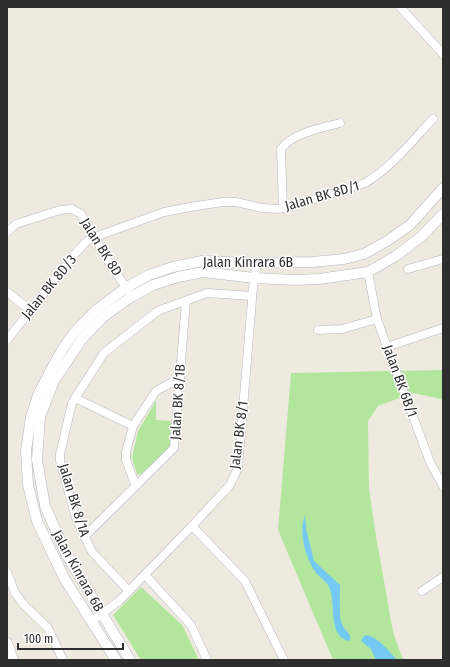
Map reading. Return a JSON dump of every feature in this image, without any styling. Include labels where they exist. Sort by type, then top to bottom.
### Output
[{"type":"street","points":[[400,7],[443,54]]},
{"type":"street","name":"Jalan BK 8D/1","points":[[95,237],[164,212],[223,202],[236,202],[262,208],[283,208],[365,184],[384,170],[433,119]]},
{"type":"street","points":[[283,208],[281,149],[286,142],[297,136],[340,123]]},
{"type":"street","name":"Jalan Kinrara 6B","points":[[116,660],[64,578],[38,521],[28,485],[26,451],[31,417],[38,396],[54,364],[74,333],[99,307],[127,287],[149,275],[173,267],[202,261],[258,263],[312,262],[344,259],[364,254],[387,241],[410,225],[443,188]]},
{"type":"street","name":"Jalan BK 8D","points":[[7,232],[16,224],[60,210],[72,209],[81,214],[108,261],[127,287],[131,297]]},
{"type":"street","name":"Jalan Kinrara 6B","points":[[130,660],[66,554],[45,506],[36,460],[40,417],[46,399],[54,381],[82,338],[103,317],[131,297],[153,285],[178,276],[203,272],[254,278],[295,280],[320,279],[368,272],[396,256],[422,236],[443,214]]},
{"type":"street","name":"Jalan BK 8D/3","points":[[7,340],[72,256],[87,241],[95,237]]},
{"type":"street","points":[[408,269],[443,259]]},
{"type":"street","name":"Jalan BK 8/1","points":[[92,621],[119,601],[192,526],[230,485],[238,468],[252,296],[254,278],[258,263]]},
{"type":"street","name":"Jalan BK 6B/1","points":[[368,272],[377,319],[430,462],[443,486]]},
{"type":"street","points":[[7,292],[30,310]]},
{"type":"street","name":"Jalan BK 8/1A","points":[[129,591],[92,552],[84,537],[76,518],[60,461],[60,454],[75,398],[107,349],[155,313],[207,294],[252,296]]},
{"type":"street","name":"Jalan BK 8/1B","points":[[84,537],[174,448],[186,301]]},
{"type":"street","points":[[318,330],[342,329],[377,319]]},
{"type":"street","points":[[387,347],[443,328]]},
{"type":"street","points":[[136,486],[126,460],[126,452],[133,426],[156,391],[180,378]]},
{"type":"street","points":[[75,398],[133,426]]},
{"type":"street","points":[[192,526],[245,580],[284,660]]},
{"type":"street","points":[[7,572],[15,593],[24,605],[48,628],[63,660]]},
{"type":"street","points":[[145,575],[191,625],[207,660]]},
{"type":"street","points":[[422,591],[443,577]]},
{"type":"street","points":[[7,643],[13,660]]},
{"type":"green space","points":[[443,370],[443,401],[441,399],[413,393],[378,406],[368,421],[369,489],[375,530],[393,632],[402,657],[405,660],[333,660],[278,530],[291,373]]},
{"type":"green space","points":[[156,401],[156,420],[171,421],[170,448],[142,474],[137,474],[132,458],[138,431]]},
{"type":"green space","points":[[141,587],[182,625],[199,660],[141,660],[113,615]]},
{"type":"water","points":[[305,515],[306,529],[314,561],[340,585],[340,617],[343,626],[350,636],[350,641],[343,638],[338,633],[335,626],[329,587],[313,568],[304,546],[302,529]]},
{"type":"water","points":[[367,635],[380,642],[397,660],[376,660],[371,649],[361,641],[364,636]]}]
